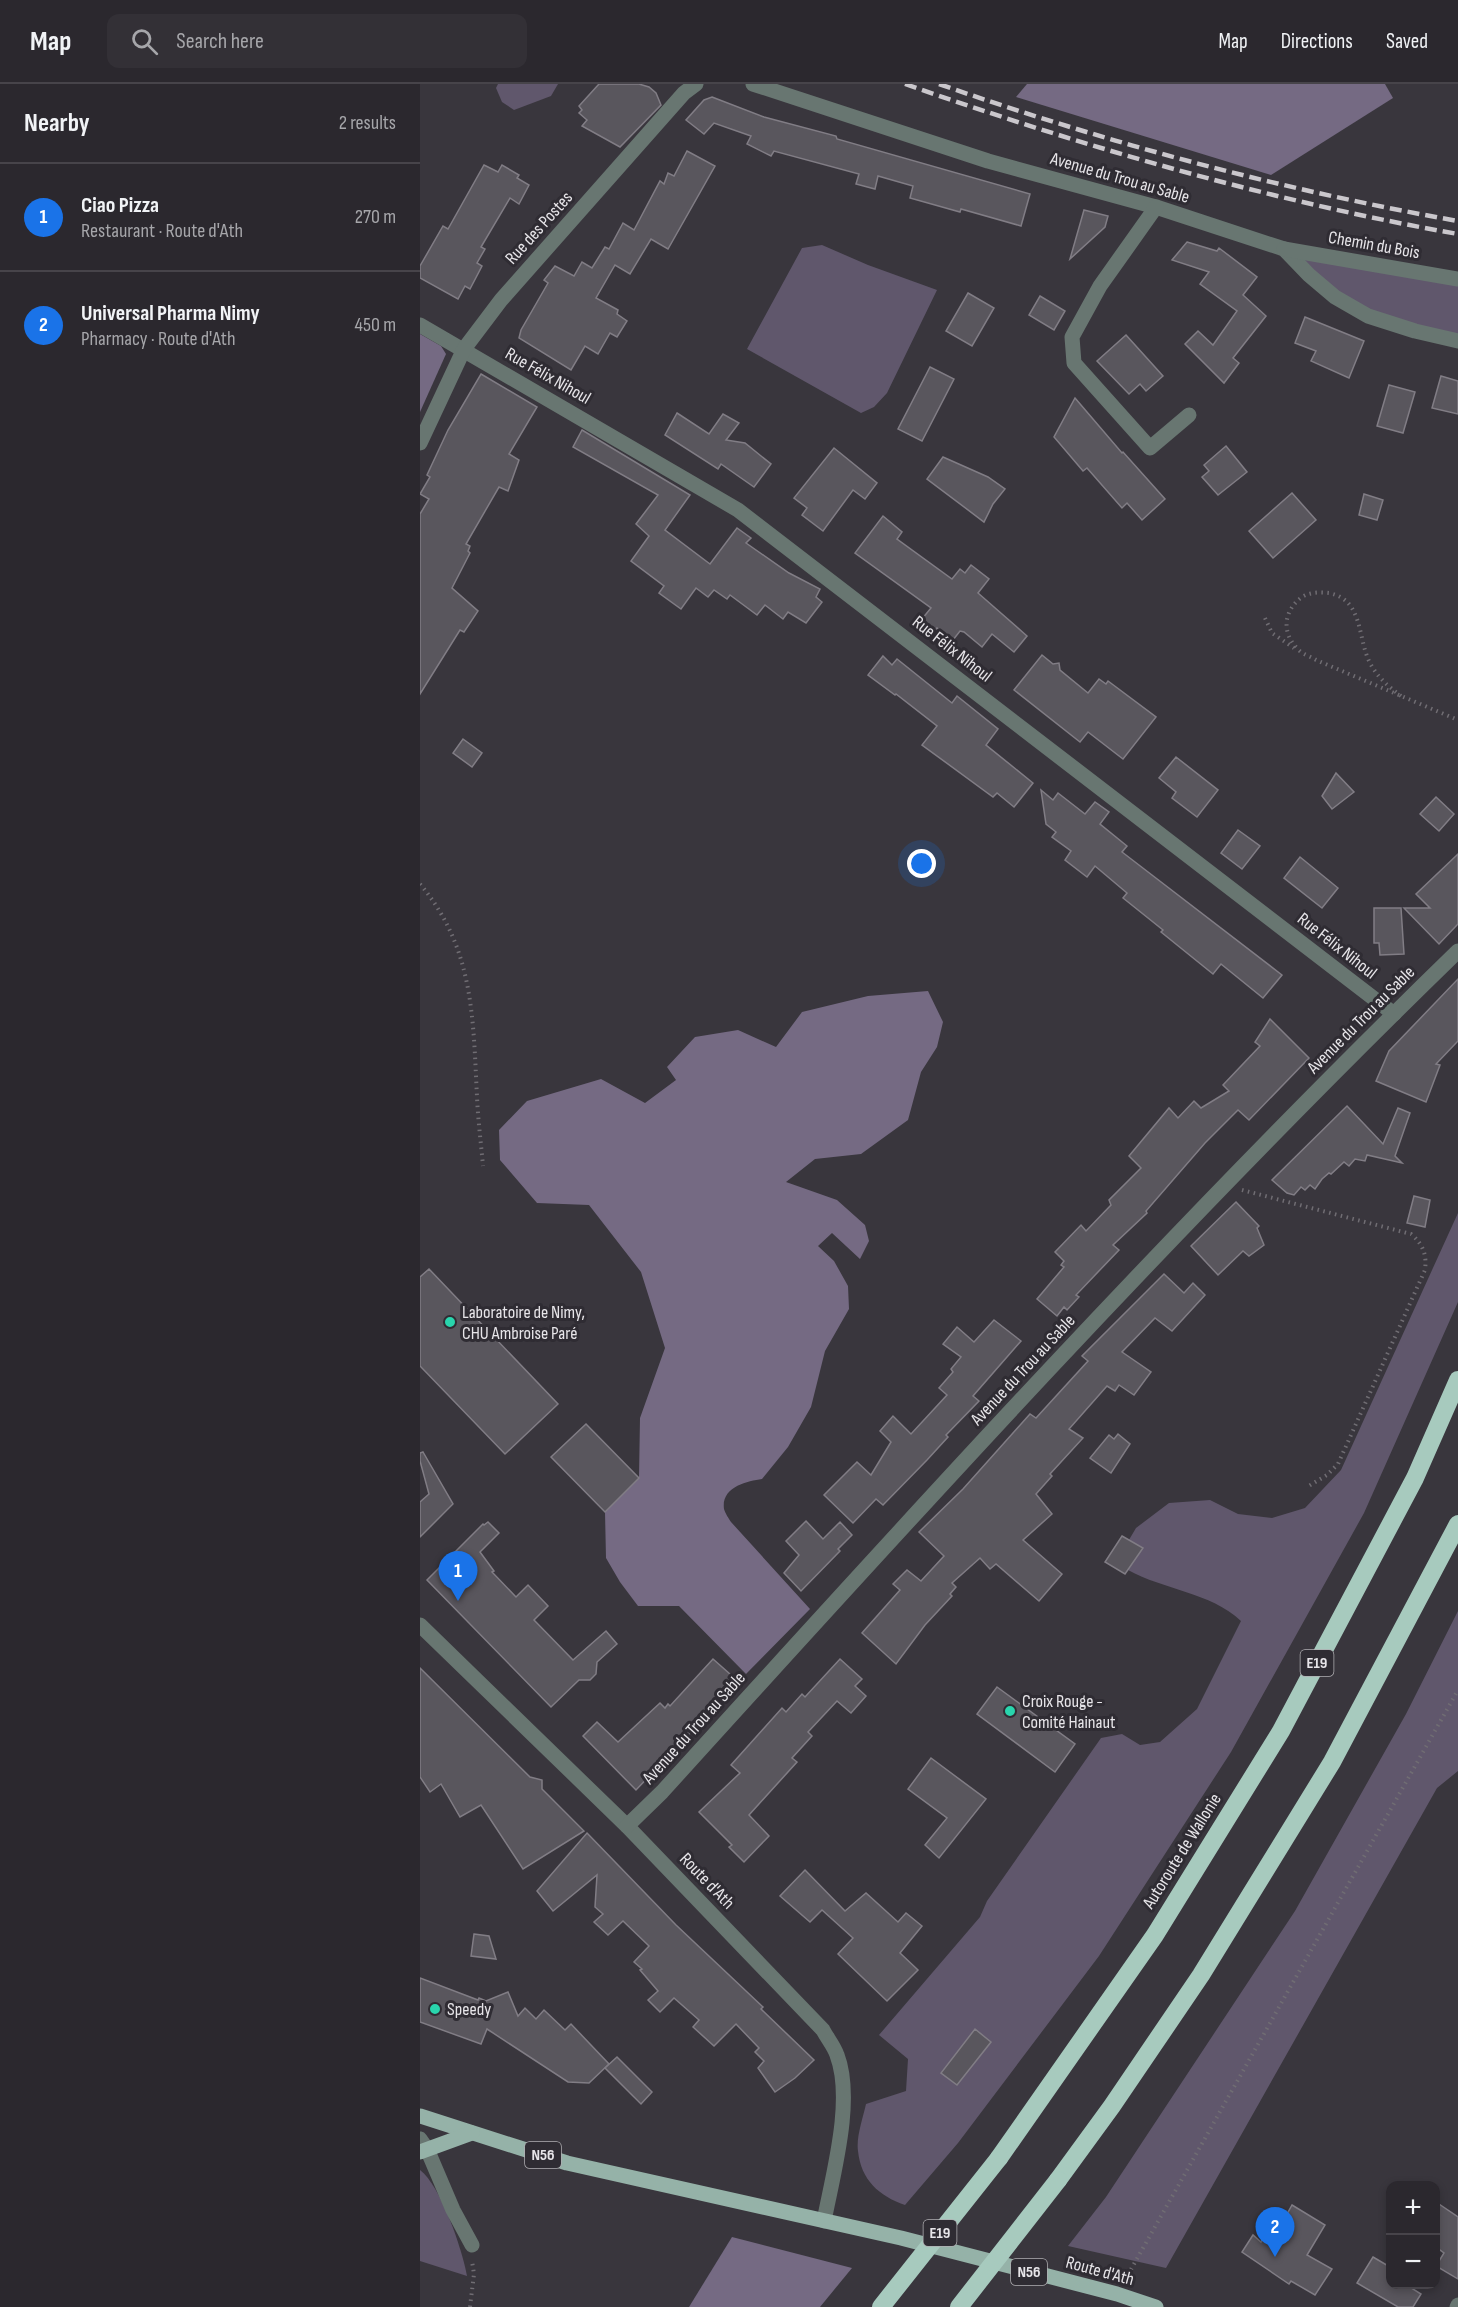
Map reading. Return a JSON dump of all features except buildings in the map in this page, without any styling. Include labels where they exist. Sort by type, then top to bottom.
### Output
[{"type":"highway","name":"Autoroute de Wallonie","points":[[881,2307],[999,2158],[1155,1935],[1281,1731],[1416,1478],[1458,1380]]},
{"type":"highway","points":[[959,2307],[1058,2180],[1112,2106],[1201,1975],[1332,1762],[1458,1524]]},
{"type":"main road","name":"Route d'Ath","points":[[420,2116],[615,2175],[901,2238],[1117,2294],[1156,2307]]},
{"type":"main road","points":[[422,2146],[472,2133]]},
{"type":"street","name":"Rue des Postes","points":[[420,442],[464,349],[501,300],[684,93],[696,84]]},
{"type":"street","name":"Avenue du Trou au Sable","points":[[753,84],[988,161],[1156,207],[1284,249],[1335,297],[1368,316],[1415,332],[1458,341]]},
{"type":"street","points":[[1156,207],[1100,286],[1072,337],[1074,363],[1150,448],[1189,415]]},
{"type":"street","name":"Chemin du Bois","points":[[1284,249],[1458,279]]},
{"type":"street","points":[[420,325],[464,349]]},
{"type":"street","name":"Rue Félix Nihoul","points":[[464,349],[738,510],[1394,1014]]},
{"type":"street","name":"Avenue du Trou au Sable","points":[[627,1826],[662,1792],[901,1529],[1142,1270],[1458,951]]},
{"type":"street","name":"Route d'Ath","points":[[420,1625],[627,1826],[823,2030],[837,2055],[842,2077],[844,2116],[824,2221]]},
{"type":"street","points":[[422,2146],[472,2245]]},
{"type":"path","points":[[1298,650],[1289,638],[1285,622],[1291,609],[1304,596],[1320,592],[1337,595],[1350,604],[1358,618],[1368,660],[1375,672],[1382,681],[1401,696]]},
{"type":"path","points":[[1265,618],[1272,633],[1298,650],[1458,720]]},
{"type":"path","points":[[420,884],[433,899],[450,929],[470,990],[483,1166]]},
{"type":"path","points":[[1224,1186],[1411,1234],[1422,1247],[1427,1260],[1425,1270],[1338,1464],[1327,1475],[1307,1487]]},
{"type":"path","points":[[1117,2294],[1458,1690]]},
{"type":"path","points":[[470,2307],[474,2274],[472,2245]]},
{"type":"shaded area","points":[[498,84],[558,84],[551,96],[514,110],[502,102],[496,88]]},
{"type":"shaded area","points":[[1027,84],[1385,84],[1393,98],[1271,175],[1016,97]]},
{"type":"shaded area","points":[[822,245],[868,265],[937,290],[887,393],[874,407],[861,413],[747,349],[802,248]]},
{"type":"shaded area","points":[[1284,249],[1458,279],[1458,341],[1368,316]]},
{"type":"shaded area","points":[[420,334],[441,346],[446,354],[420,412]]},
{"type":"shaded area","points":[[928,991],[943,1022],[937,1047],[921,1072],[908,1120],[861,1154],[815,1159],[786,1182],[837,1200],[865,1225],[869,1241],[860,1259],[832,1233],[818,1246],[834,1261],[848,1286],[849,1309],[825,1351],[811,1407],[788,1447],[762,1479],[736,1486],[724,1501],[725,1511],[731,1522],[810,1609],[746,1674],[679,1606],[638,1606],[606,1558],[605,1512],[639,1478],[640,1418],[665,1348],[641,1272],[589,1205],[537,1203],[500,1160],[499,1130],[527,1101],[601,1079],[645,1103],[676,1080],[667,1067],[695,1037],[738,1030],[776,1047],[802,1012],[868,996]]},
{"type":"shaded area","points":[[1458,1213],[1458,1302],[1364,1513],[1231,1752],[1099,1956],[958,2143],[905,2205],[887,2197],[873,2186],[863,2170],[858,2151],[859,2134],[866,2104],[906,2091],[908,2059],[879,2035],[980,1917],[987,1901],[1101,1738],[1122,1734],[1140,1745],[1160,1742],[1197,1709],[1241,1621],[1229,1611],[1201,1597],[1128,1570],[1123,1550],[1136,1528],[1169,1503],[1210,1500],[1238,1514],[1272,1518],[1305,1508],[1341,1470]]},
{"type":"shaded area","points":[[1458,1611],[1458,1771],[1437,1788],[1166,2268],[1068,2246],[1106,2197],[1295,1911],[1406,1714]]},
{"type":"shaded area","points":[[420,2170],[428,2178],[443,2203],[467,2276],[420,2261]]},
{"type":"shaded area","points":[[732,2237],[852,2268],[820,2307],[689,2307]]},
{"type":"railway","points":[[905,84],[1041,129],[1248,189],[1318,206],[1458,234]]},
{"type":"railway","points":[[939,84],[1067,126],[1196,163],[1326,195],[1458,221]]},
{"type":"place","name":"Laboratoire de Nimy, CHU Ambroise Paré","points":[[450,1322]]},
{"type":"place","name":"Ciao Pizza","points":[[458,1601]]},
{"type":"place","name":"Croix Rouge - Comité Hainaut","points":[[1010,1711]]},
{"type":"place","name":"Speedy","points":[[435,2009]]},
{"type":"place","name":"Universal Pharma Nimy","points":[[1275,2257]]}]
